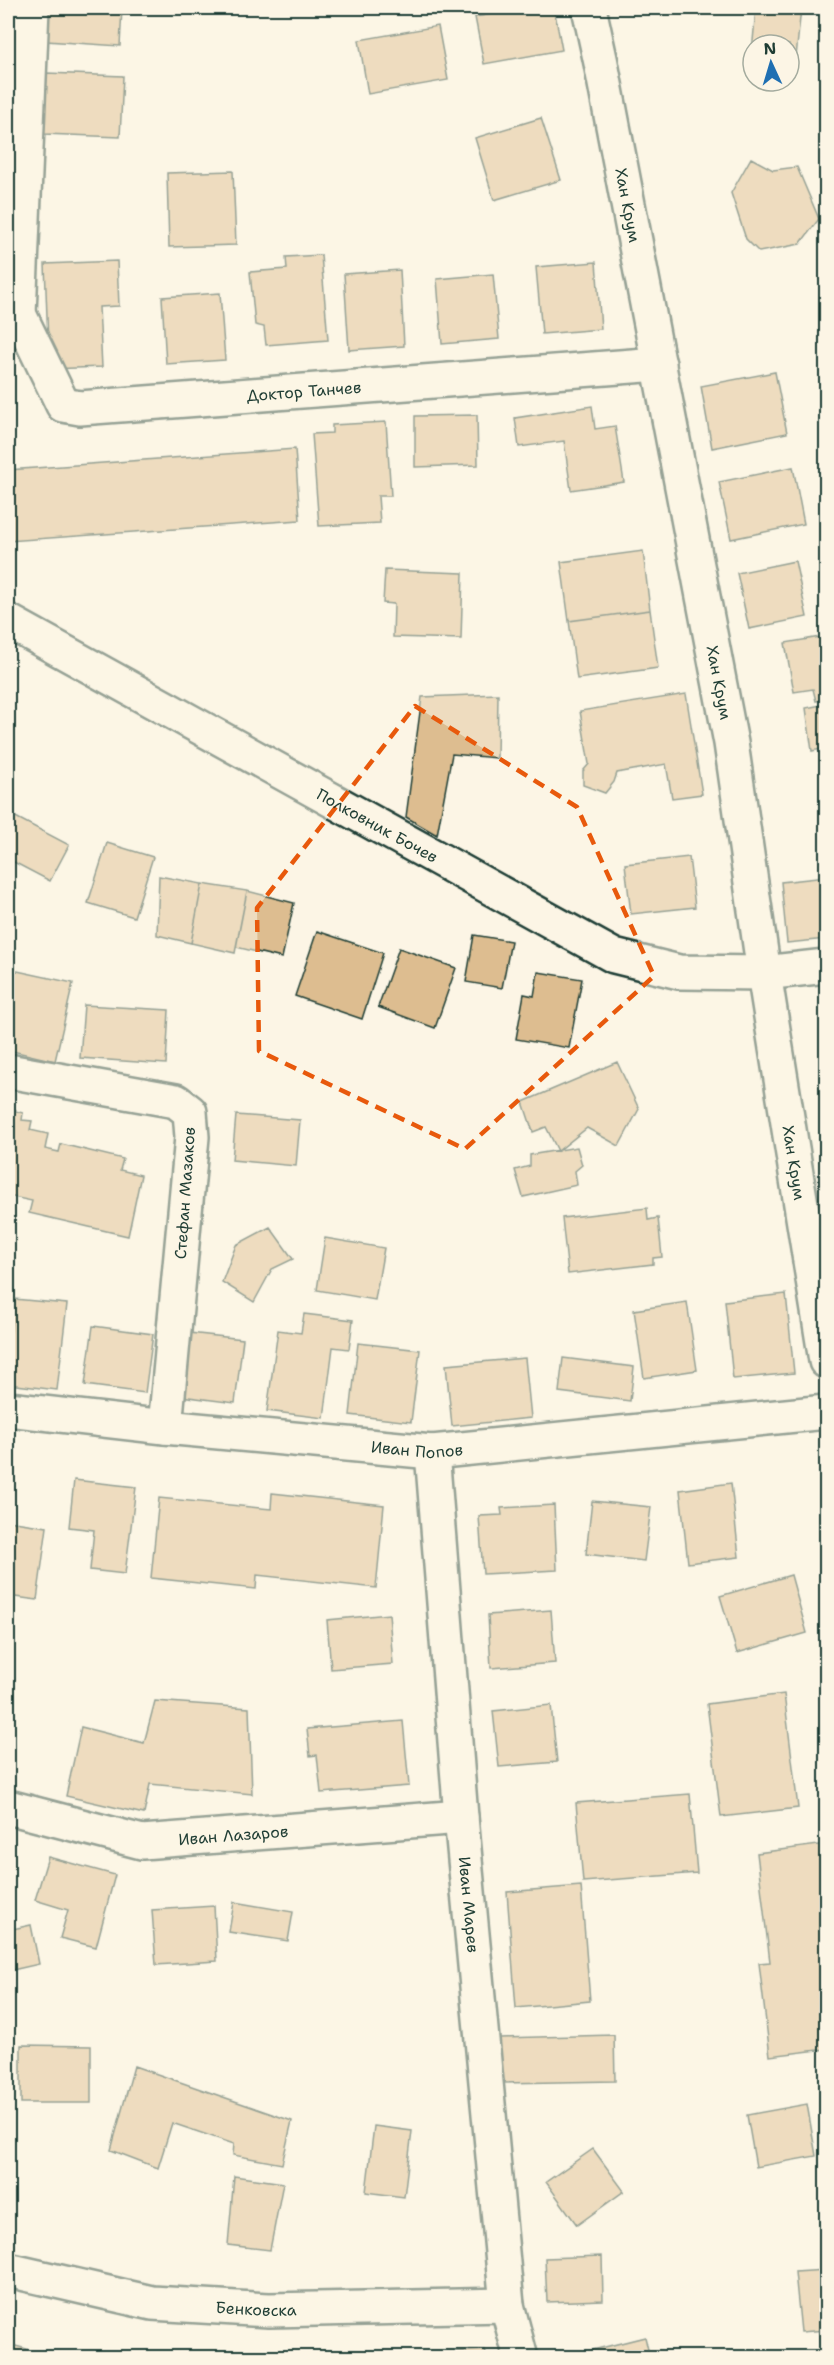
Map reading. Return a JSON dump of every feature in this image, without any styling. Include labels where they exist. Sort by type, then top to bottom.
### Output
[{"type":"street","points":[[13,314],[32,8]]},
{"type":"street","name":"Хан Крум","points":[[589,8],[731,743],[764,973],[826,1361]]},
{"type":"street","name":"Доктор Танчев","points":[[13,314],[63,405],[80,408],[659,364]]},
{"type":"street","name":"Полковник Бочев","points":[[8,621],[614,956],[680,972],[764,973],[826,966]]},
{"type":"street","name":"Стефан Мазаков","points":[[8,1071],[176,1101],[190,1112],[192,1137],[165,1427]]},
{"type":"street","name":"Иван Попов","points":[[8,1409],[165,1427],[432,1452],[826,1412]]},
{"type":"street","name":"Иван Марев","points":[[432,1452],[461,1817],[507,2305],[521,2358]]},
{"type":"street","name":"Иван Лазаров","points":[[8,1807],[142,1842],[461,1817]]},
{"type":"street","name":"Бенковска","points":[[8,2270],[152,2303],[269,2310],[507,2305]]},
{"type":"highlighted area","points":[[415,706],[577,807],[654,976],[465,1149],[259,1051],[257,908]]},
{"type":"building","points":[[48,8],[122,8],[120,46],[46,41]]},
{"type":"building","points":[[527,8],[554,8],[562,50],[484,64],[475,17]]},
{"type":"building","points":[[756,8],[801,8],[798,33],[754,33]]},
{"type":"building","points":[[438,26],[448,80],[368,94],[359,40]]},
{"type":"building","points":[[46,73],[123,76],[120,137],[44,134]]},
{"type":"building","points":[[541,118],[561,180],[494,200],[475,138]]},
{"type":"building","points":[[751,158],[773,170],[797,167],[819,219],[800,244],[759,252],[746,239],[731,193]]},
{"type":"building","points":[[233,171],[236,245],[169,247],[167,173]]},
{"type":"building","points":[[321,255],[328,340],[266,345],[264,327],[255,325],[250,272],[287,269],[286,257]]},
{"type":"building","points":[[117,261],[119,306],[99,307],[102,367],[49,369],[45,264]]},
{"type":"building","points":[[596,262],[601,329],[542,334],[536,267]]},
{"type":"building","points":[[400,270],[404,346],[349,350],[344,274]]},
{"type":"building","points":[[493,274],[499,339],[442,344],[437,279]]},
{"type":"building","points":[[220,293],[225,360],[166,364],[162,297]]},
{"type":"building","points":[[775,372],[787,433],[712,448],[701,386]]},
{"type":"building","points":[[592,406],[595,429],[615,426],[624,482],[571,490],[564,441],[519,447],[515,418]]},
{"type":"building","points":[[477,415],[478,465],[415,467],[415,416]]},
{"type":"building","points":[[386,422],[391,496],[378,496],[380,523],[319,526],[312,434],[332,433],[332,425]]},
{"type":"building","points":[[295,449],[300,520],[8,541],[8,470]]},
{"type":"building","points":[[793,467],[804,524],[731,539],[719,482]]},
{"type":"building","points":[[643,551],[650,610],[569,621],[561,562]]},
{"type":"building","points":[[795,561],[807,617],[749,629],[737,573]]},
{"type":"building","points":[[385,570],[463,573],[461,639],[393,637],[394,604],[383,603]]},
{"type":"building","points":[[650,610],[658,668],[577,679],[569,621]]},
{"type":"building","points":[[826,636],[826,699],[816,701],[813,689],[794,692],[785,643]]},
{"type":"building","points":[[498,694],[497,758],[452,754],[437,835],[406,817],[422,697]]},
{"type":"building","points":[[686,694],[702,794],[672,798],[666,764],[617,773],[614,782],[605,793],[583,785],[583,771],[589,764],[580,711]]},
{"type":"building","points":[[826,704],[826,748],[812,751],[806,708]]},
{"type":"building","points":[[8,813],[69,845],[50,881],[8,859]]},
{"type":"building","points":[[107,843],[153,857],[134,917],[88,903]]},
{"type":"building","points":[[689,857],[695,907],[631,914],[625,864]]},
{"type":"building","points":[[159,876],[202,884],[191,943],[157,935]]},
{"type":"building","points":[[826,877],[826,939],[787,943],[781,882]]},
{"type":"building","points":[[202,884],[247,891],[235,953],[191,943]]},
{"type":"building","points":[[247,891],[294,903],[282,958],[236,947]]},
{"type":"building","points":[[317,931],[383,953],[362,1019],[295,996]]},
{"type":"building","points":[[474,935],[511,941],[502,988],[466,982]]},
{"type":"building","points":[[399,948],[456,968],[435,1028],[378,1007]]},
{"type":"building","points":[[8,969],[73,983],[55,1061],[8,1050]]},
{"type":"building","points":[[538,972],[582,979],[569,1048],[516,1039],[524,994],[534,996]]},
{"type":"building","points":[[84,1005],[169,1010],[166,1064],[80,1058]]},
{"type":"building","points":[[617,1062],[639,1109],[619,1146],[587,1128],[558,1151],[546,1127],[533,1132],[523,1102]]},
{"type":"building","points":[[8,1109],[23,1113],[22,1120],[32,1121],[30,1130],[48,1134],[45,1149],[59,1152],[61,1144],[123,1159],[120,1170],[141,1175],[128,1236],[29,1213],[32,1201],[8,1196]]},
{"type":"building","points":[[236,1115],[300,1120],[296,1166],[232,1160]]},
{"type":"building","points":[[577,1147],[582,1165],[575,1171],[577,1185],[523,1197],[515,1170],[530,1166],[530,1155]]},
{"type":"building","points":[[647,1208],[648,1220],[658,1218],[662,1257],[653,1258],[653,1264],[568,1274],[562,1218]]},
{"type":"building","points":[[270,1227],[293,1259],[272,1269],[254,1302],[222,1282],[236,1245]]},
{"type":"building","points":[[325,1238],[384,1248],[375,1300],[317,1290]]},
{"type":"building","points":[[786,1294],[794,1373],[733,1379],[725,1301]]},
{"type":"building","points":[[14,1299],[67,1304],[57,1390],[8,1384],[8,1356]]},
{"type":"building","points":[[687,1302],[697,1370],[644,1378],[634,1310]]},
{"type":"building","points":[[304,1314],[353,1320],[349,1349],[333,1347],[324,1418],[267,1411],[278,1330],[301,1333]]},
{"type":"building","points":[[93,1326],[153,1334],[145,1393],[85,1385]]},
{"type":"building","points":[[189,1333],[243,1339],[235,1403],[181,1396]]},
{"type":"building","points":[[358,1343],[420,1350],[411,1422],[350,1415]]},
{"type":"building","points":[[525,1358],[531,1418],[452,1426],[446,1365]]},
{"type":"building","points":[[563,1358],[634,1367],[630,1401],[559,1392]]},
{"type":"building","points":[[74,1480],[136,1487],[125,1574],[90,1570],[94,1530],[69,1527]]},
{"type":"building","points":[[731,1483],[739,1557],[688,1563],[680,1490]]},
{"type":"building","points":[[272,1493],[384,1505],[376,1588],[257,1575],[256,1589],[151,1578],[159,1498],[271,1509]]},
{"type":"building","points":[[592,1501],[651,1507],[644,1561],[586,1554]]},
{"type":"building","points":[[554,1505],[557,1570],[483,1574],[479,1516],[502,1515],[501,1508]]},
{"type":"building","points":[[8,1521],[47,1527],[37,1600],[8,1596]]},
{"type":"building","points":[[791,1575],[807,1633],[737,1653],[720,1596]]},
{"type":"building","points":[[551,1610],[555,1663],[491,1668],[488,1615]]},
{"type":"building","points":[[389,1614],[393,1664],[331,1669],[327,1620]]},
{"type":"building","points":[[784,1694],[798,1808],[721,1817],[707,1704]]},
{"type":"building","points":[[8,1695],[15,1697],[8,1723]]},
{"type":"building","points":[[155,1701],[249,1708],[252,1794],[150,1784],[144,1814],[66,1796],[81,1727],[144,1743]]},
{"type":"building","points":[[551,1705],[557,1762],[499,1767],[493,1711]]},
{"type":"building","points":[[403,1721],[409,1786],[321,1793],[317,1755],[310,1756],[307,1729]]},
{"type":"building","points":[[690,1794],[697,1873],[583,1882],[576,1803]]},
{"type":"building","points":[[826,1844],[826,2049],[770,2056],[759,1963],[770,1962],[757,1853]]},
{"type":"building","points":[[48,1857],[115,1875],[96,1947],[60,1938],[68,1910],[35,1900]]},
{"type":"building","points":[[581,1886],[590,2001],[516,2008],[507,1892]]},
{"type":"building","points":[[234,1902],[293,1912],[288,1941],[229,1932]]},
{"type":"building","points":[[214,1906],[217,1961],[156,1965],[152,1910]]},
{"type":"building","points":[[31,1925],[39,1964],[8,1971],[8,1930]]},
{"type":"building","points":[[614,2035],[615,2081],[501,2083],[500,2038]]},
{"type":"building","points":[[21,2045],[91,2046],[91,2103],[21,2103]]},
{"type":"building","points":[[134,2066],[292,2121],[282,2164],[233,2155],[234,2144],[172,2123],[158,2168],[111,2150]]},
{"type":"building","points":[[807,2104],[816,2156],[756,2167],[747,2115]]},
{"type":"building","points":[[374,2126],[412,2131],[404,2197],[366,2192]]},
{"type":"building","points":[[593,2149],[624,2191],[577,2225],[546,2182]]},
{"type":"building","points":[[234,2176],[283,2183],[270,2250],[228,2245]]},
{"type":"building","points":[[602,2256],[603,2300],[547,2302],[545,2258]]},
{"type":"building","points":[[826,2270],[826,2330],[801,2332],[795,2272]]},
{"type":"building","points":[[645,2337],[650,2358],[561,2358]]},
{"type":"building","points":[[8,2344],[27,2349],[25,2358],[8,2358]]},
{"type":"building","points":[[485,2350],[488,2358],[428,2358],[428,2353]]}]
